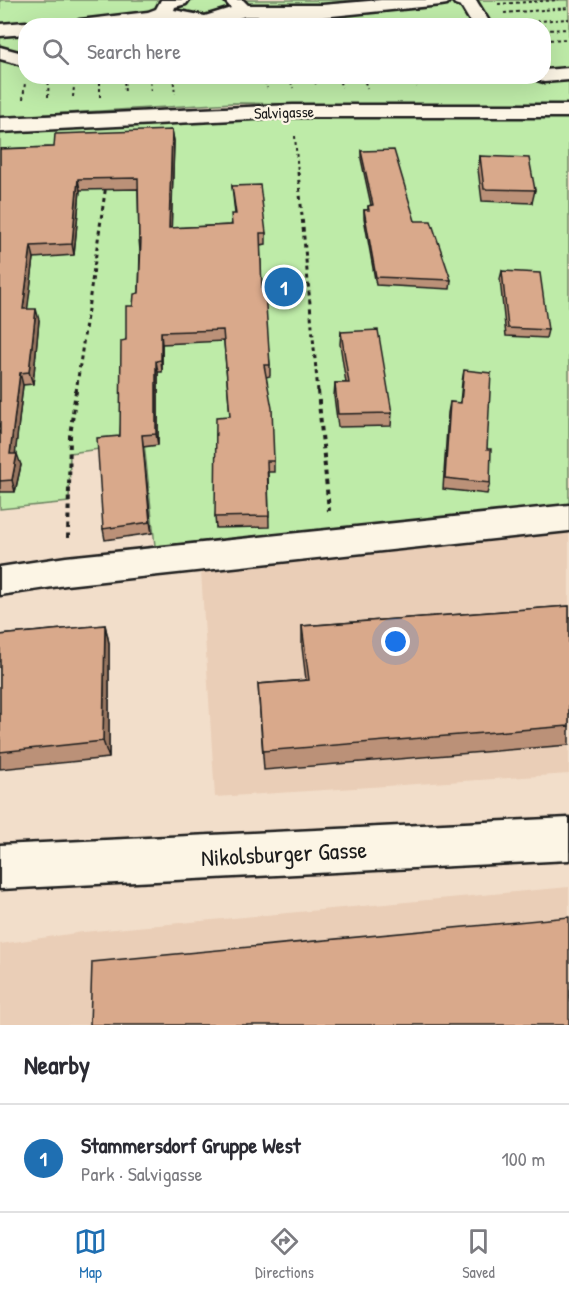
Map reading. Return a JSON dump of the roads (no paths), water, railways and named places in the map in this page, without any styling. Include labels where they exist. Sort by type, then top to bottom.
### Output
[{"type":"street","points":[[142,0],[170,6],[195,18]]},
{"type":"street","points":[[217,18],[238,5],[322,11],[441,0]]},
{"type":"street","points":[[116,18],[170,6]]},
{"type":"street","points":[[432,18],[471,12]]},
{"type":"street","points":[[0,30],[18,29]]},
{"type":"street","points":[[0,53],[18,58]]},
{"type":"street","points":[[551,75],[569,74]]},
{"type":"street","name":"Salvigasse","points":[[0,125],[293,111],[569,111]]},
{"type":"street","points":[[0,581],[66,571],[332,545],[569,518]]},
{"type":"street","name":"Nikolsburger Gasse","points":[[0,867],[569,839]]},
{"type":"place","name":"Stammersdorf Gruppe West","points":[[284,287]]}]
